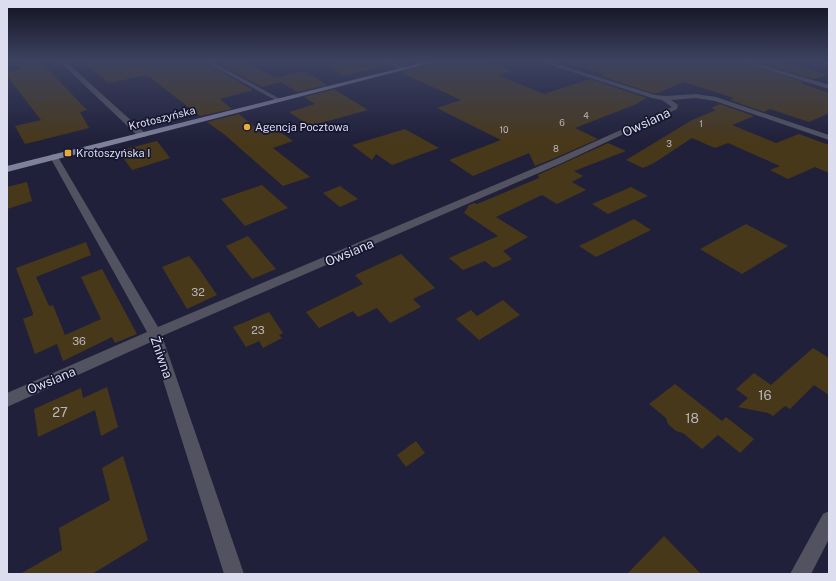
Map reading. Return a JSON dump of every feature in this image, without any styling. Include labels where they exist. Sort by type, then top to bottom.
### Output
[{"type":"main road","name":"Krotoszyńska","points":[[7,169],[331,87]]},
{"type":"street","points":[[90,87],[142,135]]},
{"type":"street","points":[[255,87],[279,100]]},
{"type":"street","points":[[620,87],[640,94],[664,98],[696,96],[716,99],[829,138]]},
{"type":"street","name":"Owsiana","points":[[7,400],[155,334],[560,161],[675,108],[675,106],[664,98]]},
{"type":"street","points":[[818,134],[829,130]]},
{"type":"street","name":"Żniwna","points":[[54,157],[155,334],[234,574]]},
{"type":"street","points":[[800,574],[829,520]]},
{"type":"building","points":[[16,87],[65,87],[87,110],[80,112],[89,128],[25,144],[15,126],[41,120]]},
{"type":"building","points":[[163,87],[248,87],[253,90],[220,99],[232,109],[200,116]]},
{"type":"building","points":[[289,87],[318,87],[297,92]]},
{"type":"building","points":[[433,87],[527,87],[544,94],[565,87],[614,87],[647,98],[637,103],[639,103],[575,128],[598,139],[535,166],[529,153],[473,176],[449,160],[501,140],[437,108],[461,100]]},
{"type":"building","points":[[634,87],[672,87],[655,94]]},
{"type":"building","points":[[700,87],[812,87],[829,93],[829,113],[809,122],[770,109],[764,112],[730,100],[734,98]]},
{"type":"building","points":[[334,89],[368,110],[310,126],[289,112],[315,104],[304,97]]},
{"type":"building","points":[[720,104],[754,116],[732,125],[776,143],[799,134],[829,145],[829,173],[815,167],[788,179],[770,170],[780,166],[728,143],[715,148],[692,138],[654,163],[643,168],[626,160],[692,120],[716,110],[711,108]]},
{"type":"building","points":[[239,114],[256,128],[270,125],[293,141],[273,148],[310,177],[283,186],[225,135],[207,122]]},
{"type":"building","points":[[405,129],[439,148],[392,165],[376,154],[372,160],[352,145]]},
{"type":"building","points":[[157,141],[170,158],[132,170],[118,151]]},
{"type":"building","points":[[608,143],[626,151],[574,171],[583,176],[572,182],[586,190],[557,204],[542,195],[496,217],[528,237],[503,251],[512,259],[496,267],[492,267],[485,261],[463,270],[449,258],[498,236],[464,213],[469,205],[474,203],[477,204],[539,178],[538,175]]},
{"type":"building","points":[[27,182],[32,201],[7,209],[7,187]]},
{"type":"building","points":[[262,185],[288,208],[245,226],[221,199]]},
{"type":"building","points":[[340,186],[358,199],[340,207],[323,193]]},
{"type":"building","points":[[631,187],[648,196],[608,214],[592,204]]},
{"type":"building","points":[[634,219],[651,230],[596,257],[579,246]]},
{"type":"building","points":[[746,224],[788,246],[742,274],[700,249]]},
{"type":"building","points":[[248,236],[276,269],[252,279],[226,246]]},
{"type":"building","points":[[86,242],[91,255],[36,277],[49,306],[53,305],[65,335],[101,319],[81,277],[102,269],[137,334],[115,343],[112,337],[63,361],[57,344],[35,354],[23,319],[33,315],[33,313],[16,268]]},
{"type":"building","points":[[401,254],[435,288],[413,299],[421,307],[390,323],[377,308],[358,317],[353,311],[319,328],[306,312],[363,284],[355,275]]},
{"type":"building","points":[[189,256],[217,295],[187,309],[162,267]]},
{"type":"building","points":[[503,300],[520,315],[479,340],[456,319],[471,310],[477,316]]},
{"type":"building","points":[[269,312],[283,333],[279,335],[282,338],[263,348],[259,341],[246,347],[233,327]]},
{"type":"building","points":[[813,348],[829,358],[829,395],[814,385],[790,409],[785,406],[773,416],[768,413],[738,407],[748,398],[736,389],[754,373],[771,385]]},
{"type":"building","points":[[675,384],[722,421],[726,417],[754,439],[740,453],[718,435],[702,449],[683,433],[676,431],[668,424],[666,418],[649,404]]},
{"type":"building","points":[[107,387],[118,427],[101,436],[95,410],[38,437],[34,409],[81,388],[83,398]]},
{"type":"building","points":[[416,441],[425,453],[406,467],[397,455]]},
{"type":"building","points":[[123,456],[148,540],[92,574],[20,574],[62,550],[59,528],[110,500],[102,468]]},
{"type":"building","points":[[664,536],[701,574],[627,574]]},
{"type":"place","name":"Agencja Pocztowa","points":[[247,127]]},
{"type":"place","name":"Krotoszyńska I","points":[[68,153]]}]
